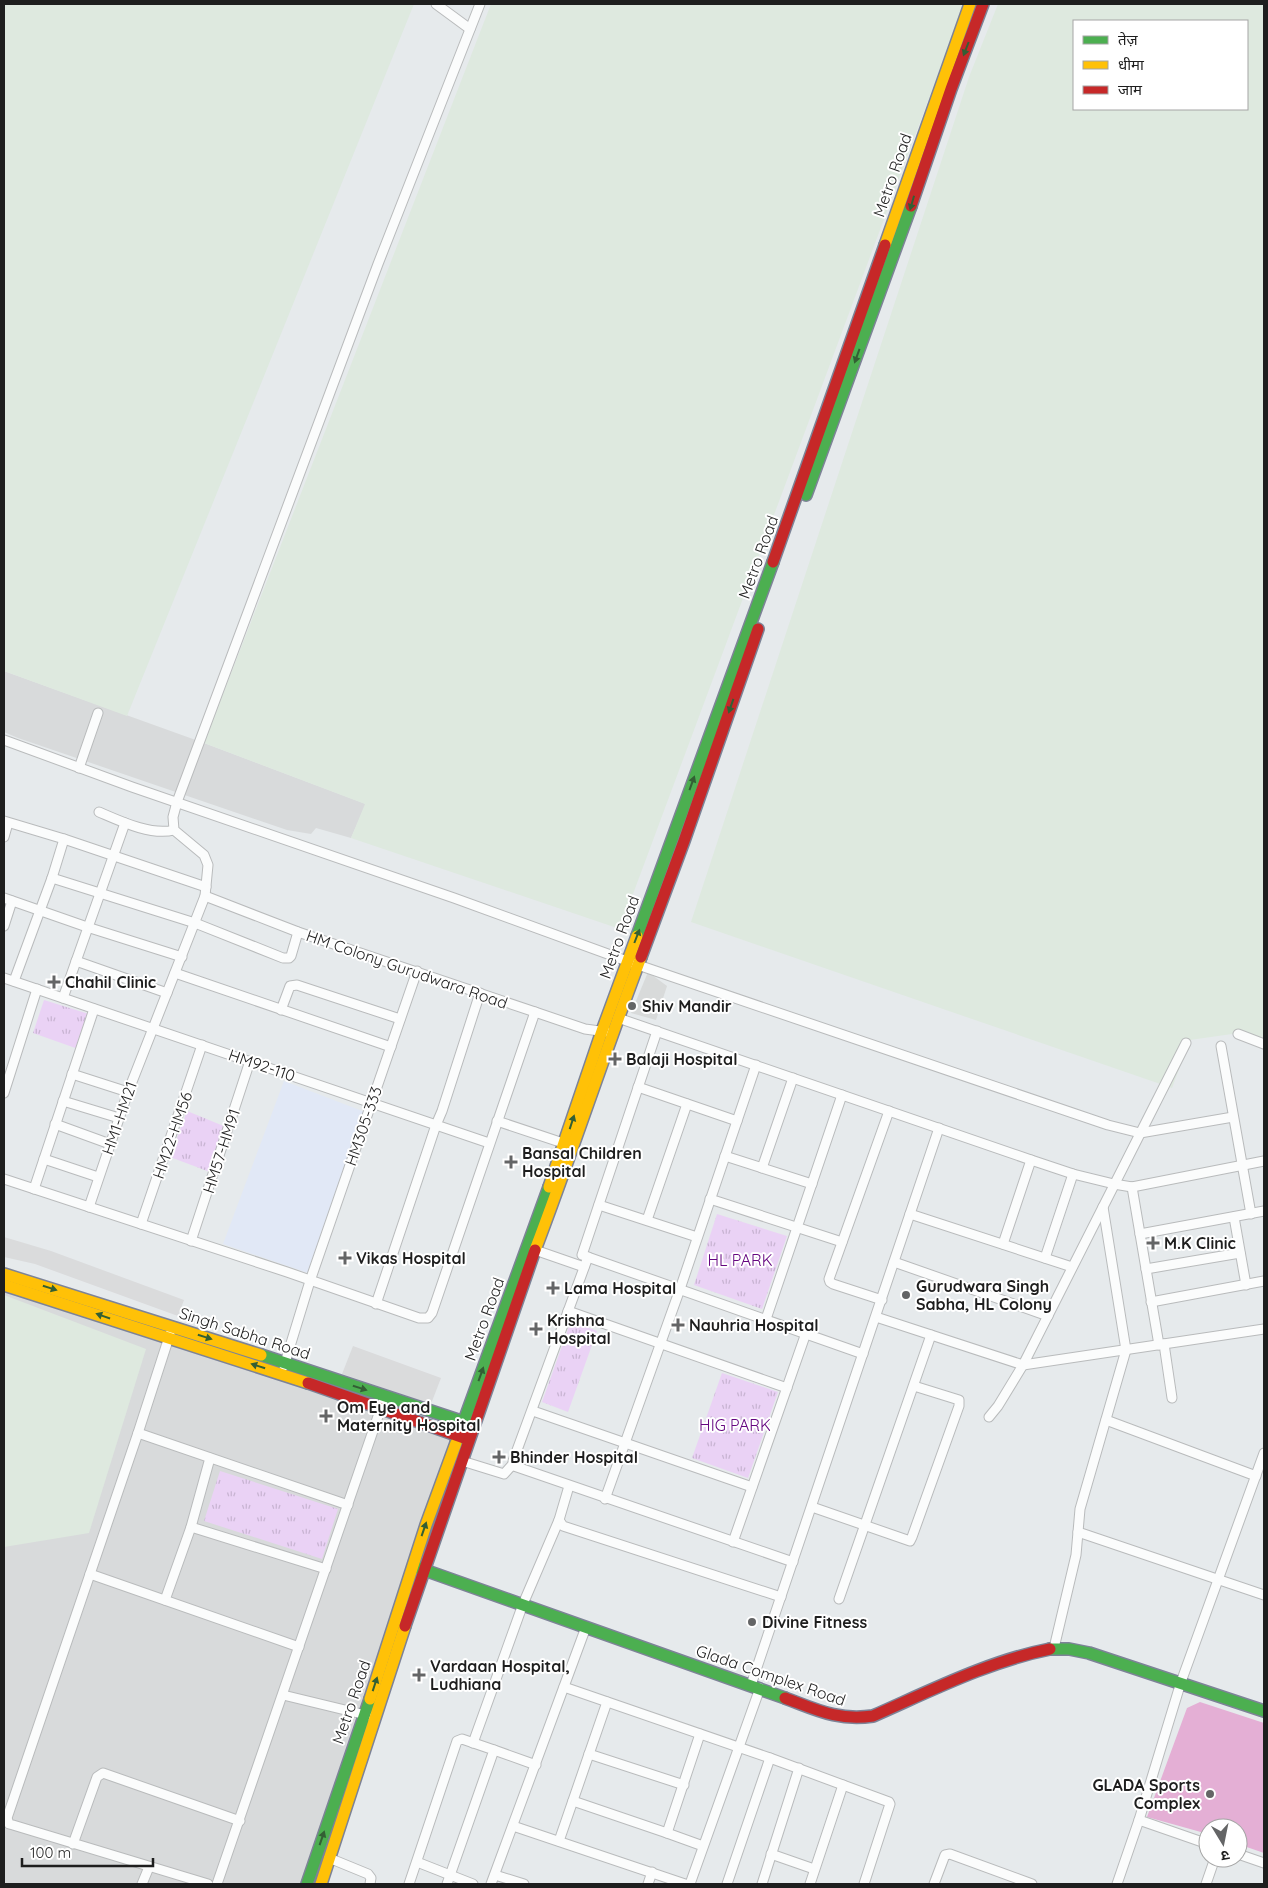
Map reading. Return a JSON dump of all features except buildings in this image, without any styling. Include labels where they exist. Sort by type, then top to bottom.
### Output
[{"type":"street","points":[[436,4],[470,29]]},
{"type":"street","points":[[99,812],[125,823],[159,833],[174,830],[173,817],[177,802],[371,283],[480,4]]},
{"type":"street","name":"Metro Road","points":[[469,1424],[535,1250],[607,1032],[633,963],[970,4]]},
{"type":"street","name":"Metro Road","points":[[607,1032],[618,1018],[633,963],[684,841],[789,541],[910,210],[950,89],[983,4]]},
{"type":"street","points":[[79,768],[98,713]]},
{"type":"street","points":[[4,740],[633,963],[1098,1122],[1140,1133],[1234,1117]]},
{"type":"street","points":[[4,837],[6,822]]},
{"type":"street","name":"HM Colony Gurudwara Road","points":[[6,822],[64,839],[114,857],[206,892],[298,932],[585,1029],[607,1032]]},
{"type":"street","points":[[63,998],[125,823]]},
{"type":"street","name":"HM1-HM21","points":[[89,1207],[128,1092],[152,1029],[168,994],[206,892],[208,865],[204,855],[174,830]]},
{"type":"street","points":[[14,982],[52,878],[64,839]]},
{"type":"street","points":[[52,878],[195,923],[286,959],[291,956],[298,932]]},
{"type":"street","points":[[4,926],[8,899],[87,927],[182,957]]},
{"type":"street","points":[[76,961],[168,994]]},
{"type":"street","name":"HM305-333","points":[[283,1368],[310,1281],[417,971]]},
{"type":"street","points":[[175,973],[391,1047]]},
{"type":"street","name":"HM92-110","points":[[4,978],[489,1143]]},
{"type":"street","points":[[281,1010],[290,986],[297,985],[400,1019]]},
{"type":"street","points":[[4,1093],[38,989]]},
{"type":"street","points":[[376,1304],[480,993]]},
{"type":"street","points":[[34,1189],[94,1009]]},
{"type":"street","points":[[4,1180],[419,1318],[430,1317],[535,1012]]},
{"type":"street","points":[[618,1018],[1031,1160],[1073,1174],[1114,1184],[1132,1187],[1264,1161]]},
{"type":"street","points":[[657,1031],[582,1254],[863,1354]]},
{"type":"street","points":[[1238,1034],[1264,1044]]},
{"type":"street","points":[[989,1417],[998,1406],[1023,1365],[1186,1043]]},
{"type":"street","name":"HM22-HM56","points":[[141,1224],[202,1046]]},
{"type":"street","points":[[1221,1046],[1250,1214]]},
{"type":"street","name":"HM57-HM91","points":[[191,1241],[250,1061]]},
{"type":"street","points":[[605,1499],[680,1289],[756,1065]]},
{"type":"street","points":[[72,1074],[128,1092]]},
{"type":"street","points":[[762,1168],[793,1078]]},
{"type":"street","points":[[638,1088],[737,1120]]},
{"type":"street","points":[[766,1319],[842,1095]]},
{"type":"street","points":[[63,1101],[119,1118]]},
{"type":"street","points":[[647,1220],[687,1104]]},
{"type":"street","points":[[882,1300],[830,1282],[830,1279],[889,1111]]},
{"type":"street","points":[[498,1120],[569,1146]]},
{"type":"street","points":[[55,1124],[110,1144]]},
{"type":"street","points":[[690,1884],[739,1747],[781,1598],[939,1128]]},
{"type":"street","name":"Metro Road","points":[[321,1884],[330,1858],[412,1565],[464,1438],[569,1146]]},
{"type":"street","points":[[725,1156],[812,1184]]},
{"type":"street","points":[[44,1159],[98,1177]]},
{"type":"street","points":[[1003,1244],[1031,1160]]},
{"type":"street","points":[[1044,1258],[1073,1174]]},
{"type":"street","points":[[1132,1187],[1151,1302],[1162,1344],[1172,1398]]},
{"type":"street","points":[[710,1199],[842,1242]]},
{"type":"street","points":[[599,1205],[697,1237]]},
{"type":"street","points":[[1054,1648],[1076,1555],[1080,1509],[1126,1350],[1103,1207]]},
{"type":"street","points":[[1140,1234],[1264,1211]]},
{"type":"street","points":[[910,1214],[1072,1268]]},
{"type":"street","points":[[1234,1217],[1246,1285]]},
{"type":"street","points":[[535,1250],[584,1267]]},
{"type":"street","points":[[1146,1269],[1240,1252]]},
{"type":"street","points":[[462,1461],[504,1474],[513,1464],[588,1257]]},
{"type":"street","points":[[894,1262],[1048,1316]]},
{"type":"street","name":"Singh Sabha Road","points":[[4,1274],[170,1332],[283,1368],[385,1396],[469,1424]]},
{"type":"street","points":[[1151,1302],[1264,1282]]},
{"type":"street","name":"Singh Sabha Road","points":[[4,1285],[170,1332]]},
{"type":"street","points":[[568,1311],[787,1388]]},
{"type":"street","points":[[876,1317],[1023,1365],[1264,1329]]},
{"type":"street","points":[[170,1332],[138,1433],[7,1815],[8,1821],[13,1826],[208,1884]]},
{"type":"street","points":[[733,1542],[806,1333]]},
{"type":"street","points":[[839,1599],[931,1335]]},
{"type":"street","name":"Singh Sabha Road","points":[[283,1368],[382,1408],[464,1438]]},
{"type":"street","points":[[812,1507],[910,1541],[959,1406],[959,1400],[956,1398],[914,1386]]},
{"type":"street","points":[[217,1884],[385,1396]]},
{"type":"street","points":[[533,1411],[752,1487]]},
{"type":"street","points":[[1106,1420],[1256,1476]]},
{"type":"street","points":[[138,1433],[348,1505]]},
{"type":"street","name":"Metro Road","points":[[307,1884],[462,1461],[464,1438]]},
{"type":"street","points":[[1117,1884],[1139,1820],[1181,1682],[1264,1453]]},
{"type":"street","points":[[166,1600],[210,1458]]},
{"type":"street","points":[[513,1464],[517,1468],[605,1499],[793,1562]]},
{"type":"street","points":[[472,1743],[523,1604],[559,1520],[569,1486]]},
{"type":"street","points":[[559,1520],[563,1526],[781,1598]]},
{"type":"street","points":[[190,1527],[326,1569]]},
{"type":"street","points":[[1078,1532],[1264,1595]]},
{"type":"street","name":"Glada Complex Road","points":[[412,1565],[838,1717],[860,1718],[873,1716],[1010,1659],[1054,1648],[1089,1653],[1264,1711]]},
{"type":"street","points":[[90,1574],[299,1647]]},
{"type":"street","points":[[492,1884],[586,1627]]},
{"type":"street","points":[[564,1687],[799,1768],[890,1804],[864,1884]]},
{"type":"street","points":[[283,1695],[370,1716]]},
{"type":"street","points":[[559,1841],[607,1702]]},
{"type":"street","points":[[667,1833],[700,1734]]},
{"type":"street","points":[[409,1884],[457,1741],[462,1739],[536,1765]]},
{"type":"street","points":[[449,1880],[494,1750]]},
{"type":"street","points":[[589,1754],[684,1785]]},
{"type":"street","points":[[727,1884],[770,1758]]},
{"type":"street","points":[[762,1884],[799,1768]]},
{"type":"street","points":[[73,1844],[97,1777],[103,1773],[240,1821]]},
{"type":"street","points":[[810,1884],[843,1785]]},
{"type":"street","points":[[573,1801],[703,1846]]},
{"type":"street","points":[[1139,1820],[1198,1841]]},
{"type":"street","points":[[513,1826],[685,1884]]},
{"type":"street","points":[[771,1854],[814,1869]]},
{"type":"street","points":[[934,1884],[945,1855],[950,1854],[1032,1884]]},
{"type":"street","points":[[1248,1857],[1264,1863]]},
{"type":"street","points":[[330,1858],[368,1874],[371,1878],[370,1884]]},
{"type":"street","points":[[416,1862],[449,1880],[473,1884]]},
{"type":"street","points":[[142,1884],[149,1867]]},
{"type":"street","points":[[1206,1884],[1212,1868]]},
{"type":"street","points":[[648,1884],[652,1872]]},
{"type":"street","points":[[495,1875],[524,1884]]},
{"type":"shaded area","points":[[4,4],[414,4],[127,716],[4,671]]},
{"type":"shaded area","points":[[491,4],[964,4],[620,929],[351,838],[365,804],[204,743]]},
{"type":"shaded area","points":[[998,4],[1264,4],[1264,1045],[1232,1034],[1190,1040],[1172,1088],[691,922],[969,77]]},
{"type":"shaded area","points":[[4,671],[366,804],[351,838],[316,828],[311,834],[287,830],[18,738],[4,732]]},
{"type":"shaded area","points":[[648,972],[667,986],[656,1020],[631,1013]]},
{"type":"shaded area","points":[[284,1081],[365,1112],[308,1273],[223,1244]]},
{"type":"shaded area","points":[[4,1237],[51,1251],[184,1300],[178,1316],[35,1264],[4,1257]]},
{"type":"shaded area","points":[[4,1289],[462,1440],[313,1884],[4,1884]]},
{"type":"shaded area","points":[[4,1295],[146,1349],[89,1533],[4,1547]]},
{"type":"shaded area","points":[[353,1346],[441,1378],[431,1404],[342,1374]]},
{"type":"shaded area","name":"GLADA Sports Complex","points":[[1200,1702],[1264,1723],[1264,1853],[1248,1847],[1248,1818],[1198,1818],[1198,1831],[1147,1817],[1187,1708]]},
{"type":"green space","points":[[44,1000],[92,1015],[81,1050],[33,1033]]},
{"type":"green space","points":[[187,1111],[226,1127],[210,1172],[170,1157]]},
{"type":"green space","name":"HL PARK","points":[[717,1214],[787,1236],[762,1309],[694,1285]]},
{"type":"green space","points":[[571,1321],[597,1331],[568,1412],[542,1402]]},
{"type":"green space","name":"HIG PARK","points":[[722,1373],[778,1392],[748,1478],[692,1458]]},
{"type":"green space","points":[[220,1471],[338,1509],[322,1559],[204,1521]]},
{"type":"traffic: fast","points":[[806,495],[911,206]]},
{"type":"traffic: fast","points":[[637,936],[773,562]]},
{"type":"traffic: fast","points":[[456,1443],[549,1187]]},
{"type":"traffic: fast","points":[[261,1355],[470,1424]]},
{"type":"traffic: fast","points":[[416,1567],[785,1698]]},
{"type":"traffic: fast","points":[[1050,1649],[1069,1649],[1089,1653],[1264,1711]]},
{"type":"traffic: fast","points":[[307,1884],[370,1699]]},
{"type":"traffic: slow","points":[[885,245],[970,4]]},
{"type":"traffic: slow","points":[[549,1187],[602,1031],[637,936]]},
{"type":"traffic: slow","points":[[535,1250],[641,957]]},
{"type":"traffic: slow","points":[[4,1274],[261,1355]]},
{"type":"traffic: slow","points":[[4,1285],[308,1383]]},
{"type":"traffic: slow","points":[[370,1699],[426,1525],[456,1443]]},
{"type":"traffic: slow","points":[[321,1884],[405,1626]]},
{"type":"traffic: jam","points":[[911,206],[951,89],[983,4]]},
{"type":"traffic: jam","points":[[773,562],[885,245]]},
{"type":"traffic: jam","points":[[641,957],[684,841],[758,629]]},
{"type":"traffic: jam","points":[[405,1626],[535,1250]]},
{"type":"traffic: jam","points":[[308,1383],[467,1439]]},
{"type":"traffic: jam","points":[[785,1698],[838,1716],[873,1716],[982,1669],[1027,1654],[1050,1649]]},
{"type":"place","name":"Chahil Clinic","points":[[54,982]]},
{"type":"place","name":"Shiv Mandir","points":[[632,1006]]},
{"type":"place","name":"Balaji Hospital","points":[[615,1059]]},
{"type":"place","name":"Bansal Children Hospital","points":[[511,1162]]},
{"type":"place","name":"M.K Clinic","points":[[1153,1243]]},
{"type":"place","name":"Vikas Hospital","points":[[345,1258]]},
{"type":"place","name":"Lama Hospital","points":[[553,1288]]},
{"type":"place","name":"Gurudwara Singh Sabha, HL Colony","points":[[906,1295]]},
{"type":"place","name":"Nauhria Hospital","points":[[678,1325]]},
{"type":"place","name":"Krishna Hospital","points":[[536,1329]]},
{"type":"place","name":"Om Eye and Maternity Hospital","points":[[326,1416]]},
{"type":"place","name":"Bhinder Hospital","points":[[499,1457]]},
{"type":"place","name":"Divine Fitness","points":[[752,1622]]},
{"type":"place","name":"Vardaan Hospital, Ludhiana","points":[[419,1675]]},
{"type":"place","name":"GLADA Sports Complex","points":[[1210,1794]]}]
